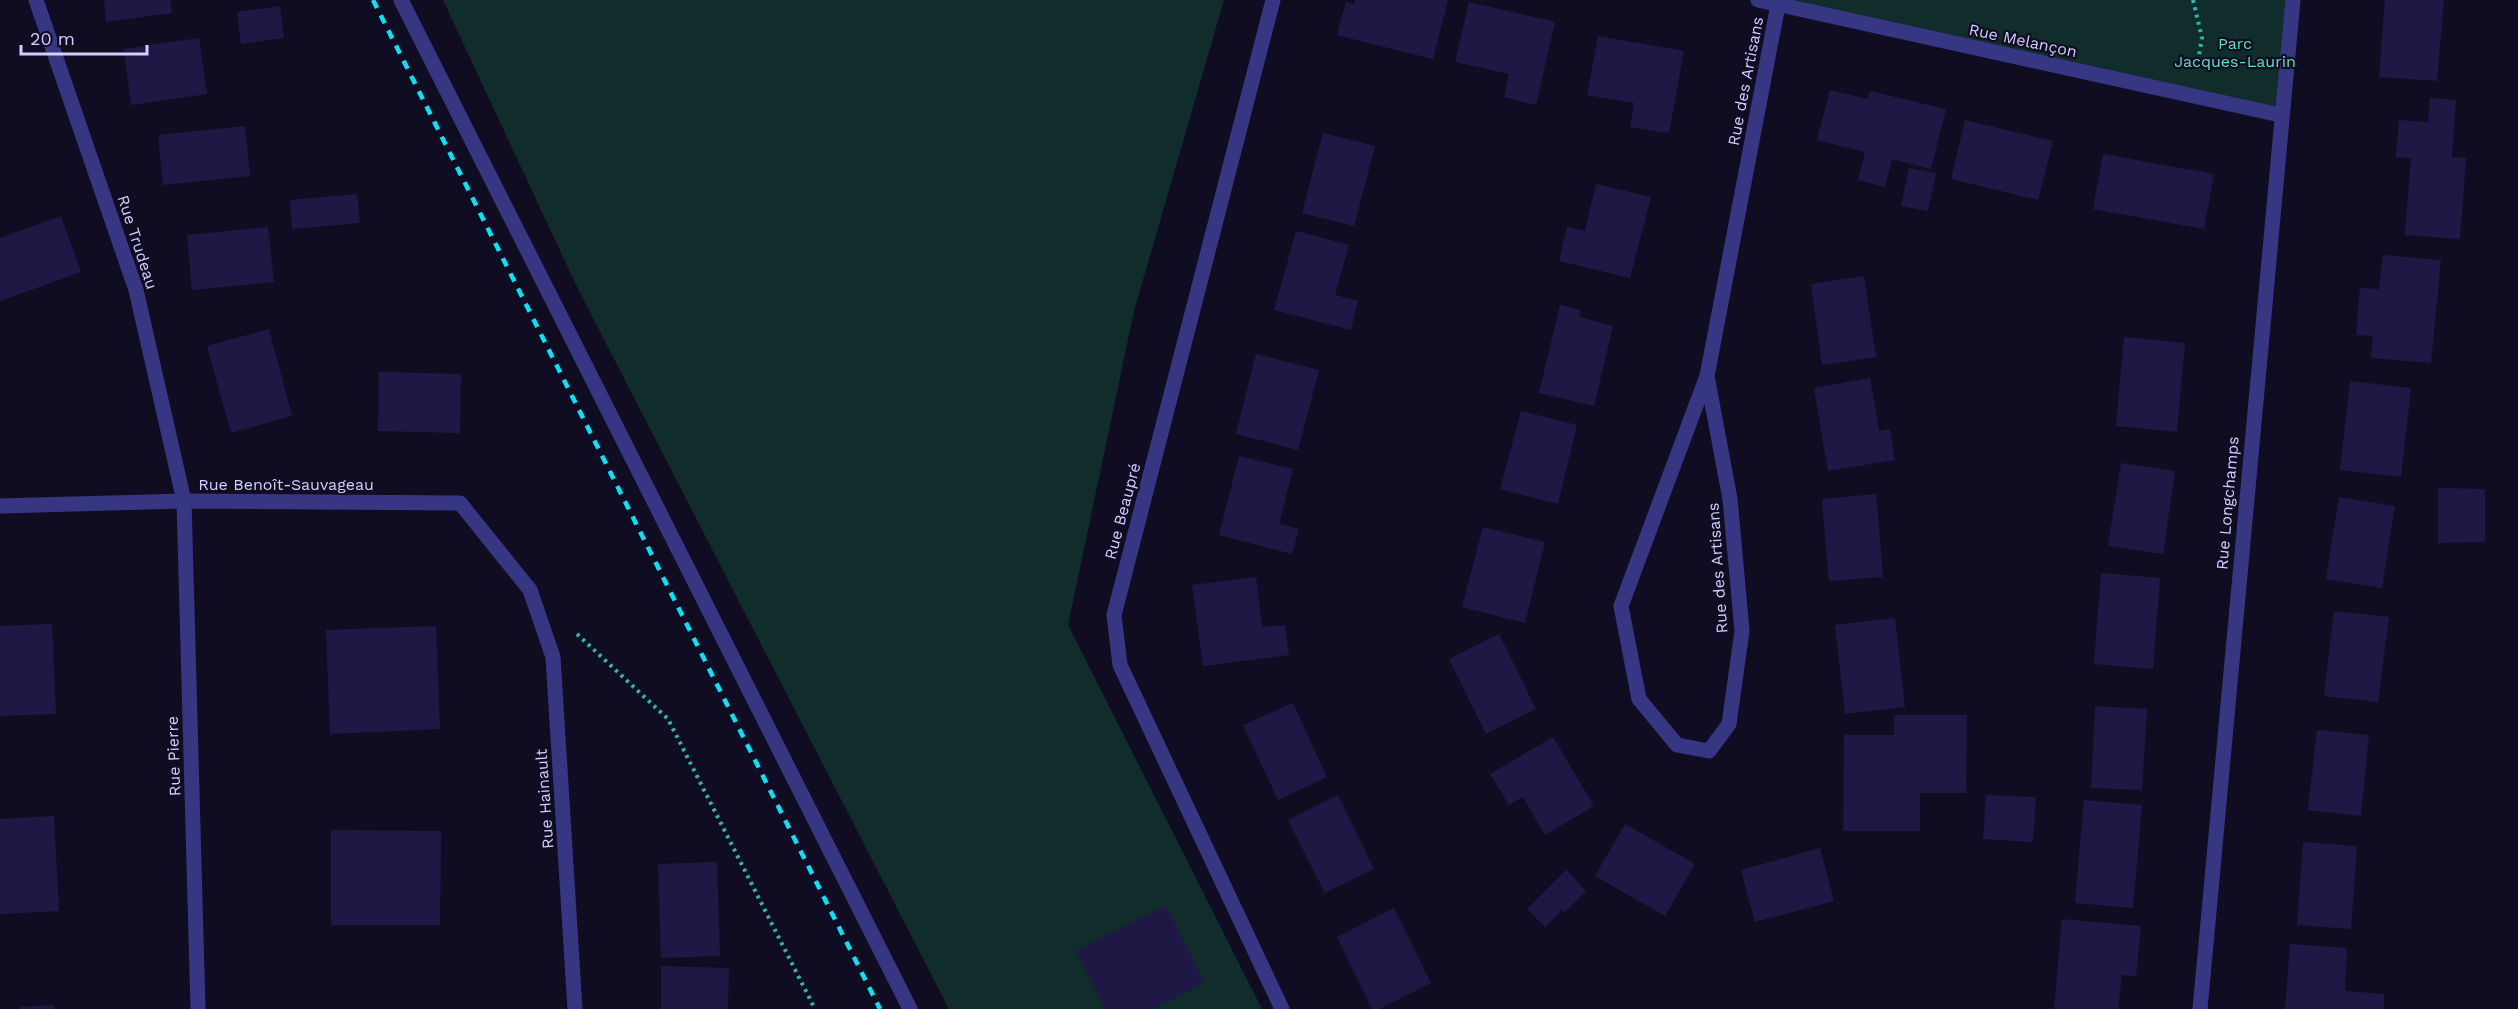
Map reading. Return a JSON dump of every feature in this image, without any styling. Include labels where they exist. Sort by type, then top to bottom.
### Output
[{"type":"street","name":"Rue Trudeau","points":[[36,0],[136,290],[184,501]]},
{"type":"street","points":[[401,0],[910,1009]]},
{"type":"street","name":"Rue Beaupré","points":[[1273,0],[1114,615],[1120,665],[1282,1009]]},
{"type":"street","name":"Rue Melançon","points":[[1758,0],[2280,116]]},
{"type":"street","name":"Rue Longchamps","points":[[2200,1009],[2280,116],[2293,0]]},
{"type":"street","name":"Rue des Artisans","points":[[1707,376],[1730,500],[1742,631],[1729,724],[1709,751],[1677,745],[1639,699],[1621,606],[1707,376],[1778,5]]},
{"type":"street","name":"Rue Benoît-Sauvageau","points":[[0,506],[184,501],[460,502],[530,590]]},
{"type":"street","name":"Rue Pierre","points":[[184,501],[198,1009]]},
{"type":"street","name":"Rue Hainault","points":[[530,590],[553,657],[575,1009]]},
{"type":"path","points":[[2192,96],[2202,38],[2193,0]]},
{"type":"path","points":[[573,630],[668,719],[815,1009]]},
{"type":"green space","points":[[443,0],[1224,0],[1134,311],[1068,625],[1262,1009],[949,1009],[577,287]]},
{"type":"green space","name":"Parc Jacques-Laurin","points":[[1759,0],[2293,0],[2280,115]]},
{"type":"building","points":[[104,0],[170,0],[172,13],[106,22]]},
{"type":"building","points":[[1355,0],[1448,0],[1433,59],[1337,35],[1346,2],[1354,4]]},
{"type":"building","points":[[2385,0],[2444,0],[2437,81],[2379,77]]},
{"type":"building","points":[[1469,2],[1555,22],[1536,105],[1504,97],[1509,74],[1455,62]]},
{"type":"building","points":[[280,6],[284,38],[241,44],[237,12]]},
{"type":"building","points":[[1598,36],[1684,51],[1669,133],[1630,127],[1634,103],[1587,95]]},
{"type":"building","points":[[199,38],[207,94],[131,105],[124,49]]},
{"type":"building","points":[[1830,90],[1868,99],[1870,91],[1946,109],[1931,169],[1892,159],[1885,187],[1858,180],[1865,152],[1817,140]]},
{"type":"building","points":[[2430,98],[2456,100],[2452,157],[2466,158],[2460,239],[2405,235],[2411,158],[2396,157],[2399,120],[2428,122]]},
{"type":"building","points":[[1965,120],[2053,141],[2038,200],[1951,179]]},
{"type":"building","points":[[245,126],[250,176],[163,185],[158,135]]},
{"type":"building","points":[[1323,133],[1375,146],[1354,226],[1302,213]]},
{"type":"building","points":[[2103,154],[2214,174],[2204,229],[2093,209]]},
{"type":"building","points":[[1909,168],[1936,173],[1928,211],[1901,206]]},
{"type":"building","points":[[1596,184],[1651,197],[1630,278],[1559,261],[1567,227],[1585,231]]},
{"type":"building","points":[[357,194],[360,223],[292,229],[290,200]]},
{"type":"building","points":[[61,216],[81,272],[0,301],[0,238]]},
{"type":"building","points":[[268,227],[274,282],[192,290],[187,235]]},
{"type":"building","points":[[1296,231],[1349,245],[1335,295],[1358,301],[1351,330],[1274,310]]},
{"type":"building","points":[[2383,255],[2441,260],[2431,363],[2371,358],[2373,336],[2356,335],[2360,288],[2379,289]]},
{"type":"building","points":[[1864,276],[1876,357],[1822,365],[1811,284]]},
{"type":"building","points":[[1560,305],[1581,310],[1579,317],[1613,326],[1594,406],[1539,393]]},
{"type":"building","points":[[269,329],[292,416],[231,433],[207,346]]},
{"type":"building","points":[[2124,337],[2185,343],[2177,432],[2116,426]]},
{"type":"building","points":[[1256,354],[1319,370],[1298,450],[1236,434]]},
{"type":"building","points":[[379,372],[461,374],[460,433],[378,431]]},
{"type":"building","points":[[1870,378],[1879,431],[1890,429],[1895,460],[1828,471],[1814,388]]},
{"type":"building","points":[[2350,381],[2411,388],[2401,477],[2340,470]]},
{"type":"building","points":[[1521,411],[1577,425],[1558,504],[1500,489]]},
{"type":"building","points":[[1239,456],[1293,469],[1279,524],[1299,529],[1292,554],[1219,535]]},
{"type":"building","points":[[2121,463],[2175,471],[2163,554],[2108,546]]},
{"type":"building","points":[[2438,488],[2485,489],[2485,542],[2438,543]]},
{"type":"building","points":[[1876,494],[1883,577],[1829,581],[1822,499]]},
{"type":"building","points":[[2339,497],[2395,506],[2382,588],[2326,579]]},
{"type":"building","points":[[1483,527],[1545,542],[1525,623],[1462,607]]},
{"type":"building","points":[[2101,573],[2160,578],[2153,669],[2094,664]]},
{"type":"building","points":[[1256,577],[1262,627],[1285,625],[1289,655],[1203,666],[1192,585]]},
{"type":"building","points":[[2334,611],[2389,617],[2378,702],[2324,696]]},
{"type":"building","points":[[1895,618],[1905,707],[1845,714],[1835,625]]},
{"type":"building","points":[[52,624],[56,714],[0,716],[0,626]]},
{"type":"building","points":[[436,626],[440,729],[330,734],[326,630]]},
{"type":"building","points":[[1499,634],[1536,709],[1486,734],[1449,659]]},
{"type":"building","points":[[1293,703],[1327,777],[1278,800],[1243,725]]},
{"type":"building","points":[[2095,706],[2147,709],[2142,790],[2091,788]]},
{"type":"building","points":[[1894,715],[1967,715],[1966,793],[1920,793],[1920,831],[1843,831],[1844,735],[1894,735]]},
{"type":"building","points":[[2317,730],[2369,735],[2361,816],[2308,810]]},
{"type":"building","points":[[1553,737],[1594,806],[1545,835],[1523,797],[1509,805],[1490,774]]},
{"type":"building","points":[[1338,795],[1374,869],[1325,893],[1288,820]]},
{"type":"building","points":[[1986,795],[2036,797],[2033,842],[1983,839]]},
{"type":"building","points":[[2084,800],[2142,805],[2133,908],[2075,903]]},
{"type":"building","points":[[54,816],[59,911],[0,914],[0,819]]},
{"type":"building","points":[[1625,824],[1695,864],[1665,916],[1595,876]]},
{"type":"building","points":[[331,830],[441,831],[440,925],[331,925]]},
{"type":"building","points":[[2303,842],[2357,846],[2351,929],[2297,925]]},
{"type":"building","points":[[1820,848],[1834,901],[1755,922],[1741,870]]},
{"type":"building","points":[[717,862],[720,956],[661,958],[658,864]]},
{"type":"building","points":[[1566,870],[1586,891],[1564,913],[1562,910],[1545,927],[1527,909]]},
{"type":"building","points":[[1166,906],[1205,983],[1153,1009],[1105,1009],[1076,951]]},
{"type":"building","points":[[1394,908],[1431,983],[1379,1009],[1372,1009],[1337,937]]},
{"type":"building","points":[[2062,919],[2141,926],[2136,976],[2122,975],[2118,1009],[2054,1009]]},
{"type":"building","points":[[2290,944],[2347,948],[2345,991],[2384,994],[2384,1009],[2285,1009]]},
{"type":"building","points":[[661,966],[729,968],[728,1009],[661,1009]]},
{"type":"building","points":[[54,1005],[54,1009],[20,1009],[20,1007]]},
{"type":"railway","points":[[373,0],[880,1009]]}]
